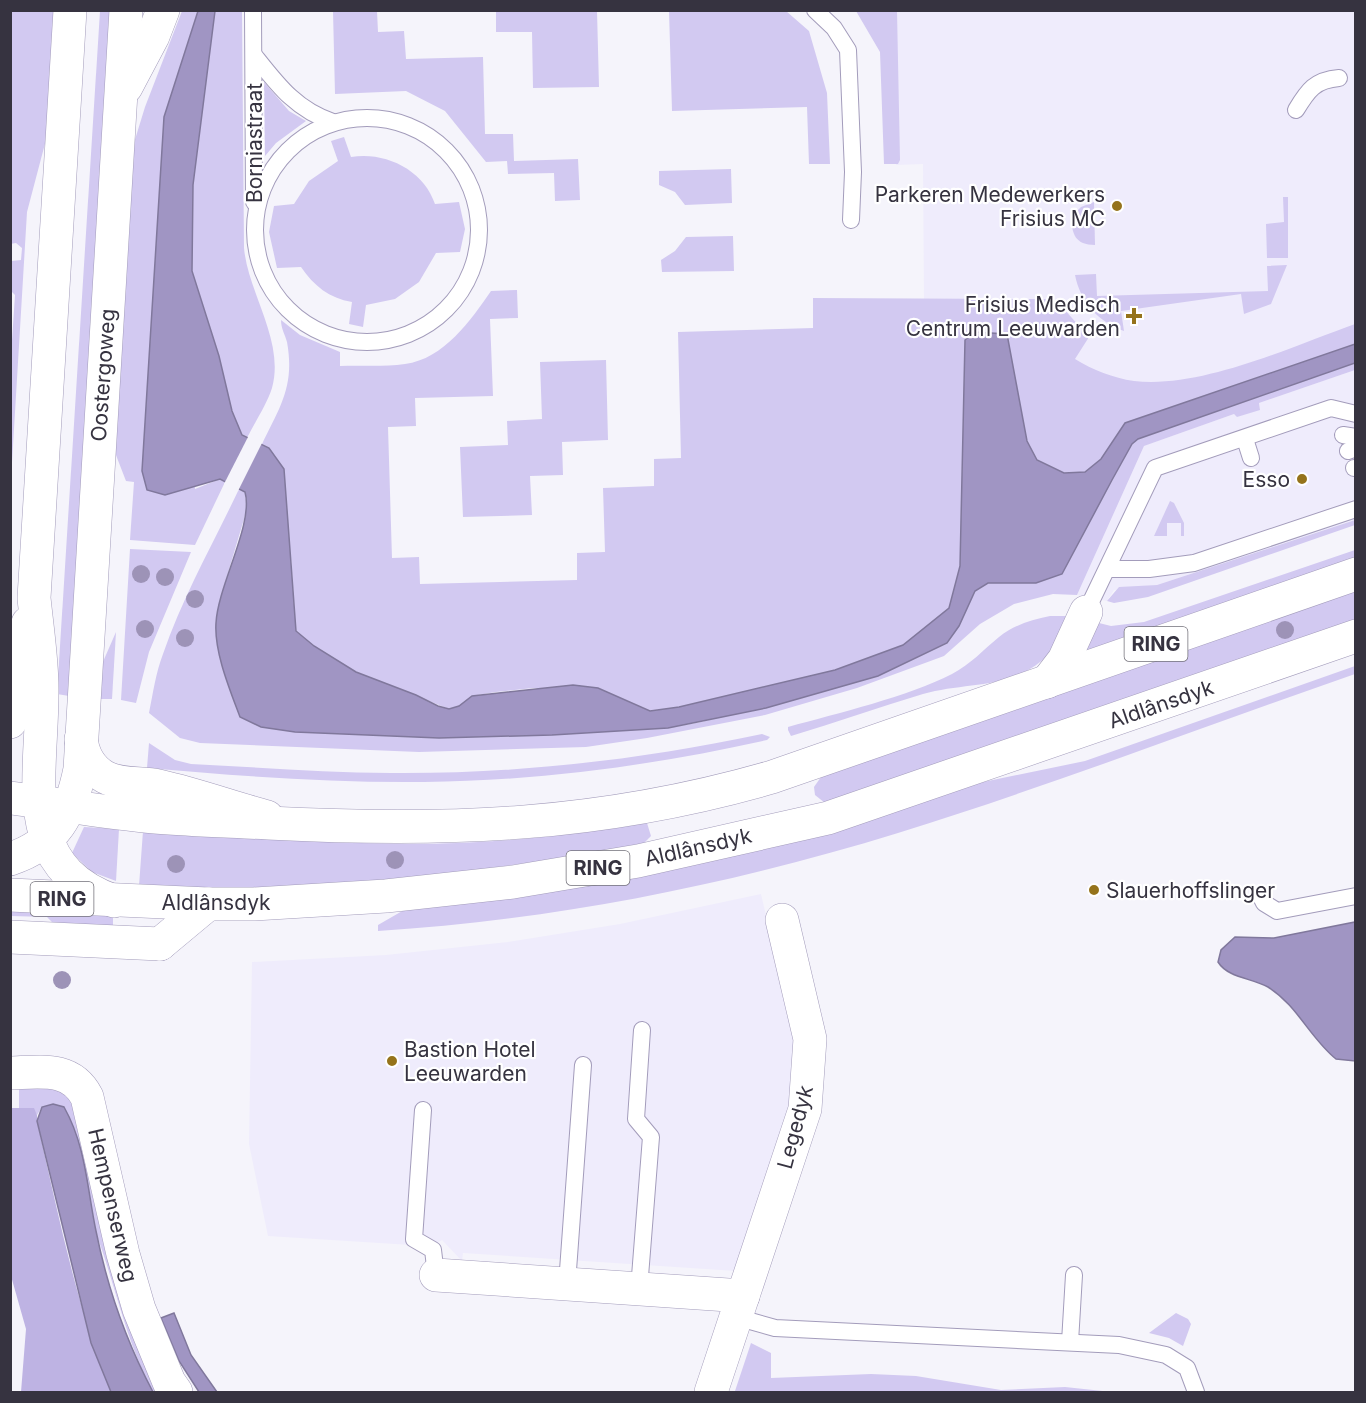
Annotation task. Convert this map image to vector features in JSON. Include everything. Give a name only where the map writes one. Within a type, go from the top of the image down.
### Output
[{"type":"main road","points":[[41,802],[43,688],[34,598],[70,10]]},
{"type":"main road","name":"Oostergoweg","points":[[10,859],[26,854],[57,830],[41,802],[80,769],[126,10]]},
{"type":"main road","points":[[121,96],[153,36],[163,10]]},
{"type":"main road","name":"RING","points":[[41,802],[154,817],[372,828],[470,827],[568,819],[636,810],[705,796],[772,777],[1356,574]]},
{"type":"main road","points":[[10,722],[12,686],[34,598]]},
{"type":"main road","points":[[1047,682],[1064,660],[1086,612]]},
{"type":"main road","name":"Aldlânsdyk","points":[[10,895],[208,904],[386,896],[513,882],[638,861],[828,818],[1347,642]]},
{"type":"main road","name":"Oostergoweg","points":[[81,739],[82,749],[88,762],[106,778],[120,783],[157,786],[293,824]]},
{"type":"main road","points":[[47,839],[52,855],[78,884],[114,901]]},
{"type":"main road","name":"Aldlânsdyk","points":[[10,937],[160,944],[208,904]]},
{"type":"main road","name":"Legedyk","points":[[711,1392],[805,1109],[809,1084],[810,1039],[783,920]]},
{"type":"main road","name":"Hempenserweg","points":[[10,1072],[65,1074],[75,1081],[87,1097],[123,1254],[139,1309],[169,1382],[176,1392]]},
{"type":"main road","points":[[436,1275],[639,1289],[740,1306]]},
{"type":"lane","name":"Borniastraat","points":[[253,10],[255,232],[263,272],[274,293],[301,320],[318,331],[345,340],[379,342],[412,333],[442,315],[464,288],[477,257],[480,222],[473,190],[456,160],[431,137],[401,122],[367,117],[333,122],[301,139],[276,164],[260,196],[255,232]]},
{"type":"lane","points":[[814,10],[834,28],[848,50],[853,172],[850,220]]},
{"type":"lane","name":"Borniastraat","points":[[254,55],[288,98],[315,116],[333,122]]},
{"type":"lane","points":[[1296,110],[1315,83],[1324,79],[1339,78]]},
{"type":"lane","points":[[1086,612],[1155,468],[1330,408],[1356,414]]},
{"type":"lane","points":[[1245,439],[1251,458]]},
{"type":"lane","points":[[1108,569],[1149,569],[1194,563],[1276,530],[1356,509]]},
{"type":"lane","points":[[1260,895],[1264,903],[1277,911],[1356,896]]},
{"type":"lane","points":[[639,1289],[651,1137],[636,1119],[642,1030]]},
{"type":"lane","points":[[567,1284],[583,1065]]},
{"type":"lane","points":[[423,1110],[414,1239],[433,1250],[436,1275]]},
{"type":"lane","points":[[1070,1342],[1074,1275]]},
{"type":"lane","points":[[740,1306],[775,1328],[1119,1345],[1166,1355],[1187,1368],[1196,1392]]},
{"type":"shaded area","points":[[11,11],[54,11],[47,136],[27,212],[11,479],[10,370],[15,295],[11,291],[11,261],[21,260],[22,248],[16,243],[10,244]]},
{"type":"shaded area","points":[[100,11],[112,11],[69,696],[57,694]]},
{"type":"shaded area","points":[[182,11],[198,11],[164,117],[195,489],[220,479],[225,482],[195,545],[130,540],[134,482],[126,481],[114,450],[133,146],[145,107]]},
{"type":"shaded area","points":[[198,11],[215,11],[193,185],[192,271],[219,356],[232,411],[242,435],[269,448],[284,469],[296,631],[314,646],[356,672],[438,706],[449,709],[459,706],[472,696],[573,685],[598,688],[650,711],[679,707],[835,670],[903,645],[949,608],[960,566],[965,340],[974,332],[1007,334],[1027,441],[1037,460],[1064,473],[1085,472],[1101,459],[1125,423],[1355,344],[1355,363],[1138,439],[1132,444],[1062,574],[1036,583],[988,583],[975,591],[959,626],[947,643],[878,676],[766,708],[668,728],[552,735],[439,738],[295,732],[261,727],[240,717],[224,671],[216,634],[218,608],[245,521],[245,492],[220,479],[165,495],[147,490],[142,471],[164,117]]},
{"type":"shaded area","points":[[215,11],[242,11],[244,248],[274,353],[275,370],[272,388],[247,438],[242,435],[232,411],[219,356],[192,271],[193,185]]},
{"type":"shaded area","points":[[333,11],[377,11],[378,32],[404,31],[406,59],[483,57],[485,134],[513,134],[514,161],[578,159],[580,200],[555,201],[554,173],[508,174],[507,161],[486,162],[445,111],[406,91],[335,94]]},
{"type":"shaded area","points":[[496,11],[597,11],[599,87],[533,88],[532,32],[496,32]]},
{"type":"shaded area","points":[[669,11],[786,11],[809,31],[827,93],[830,164],[809,164],[807,107],[672,111]]},
{"type":"shaded area","points":[[856,11],[897,11],[900,160],[898,164],[884,164],[880,52]]},
{"type":"shaded area","name":"Frisius Medisch Centrum Leeuwarden","points":[[891,11],[1355,11],[1355,344],[1125,423],[924,300],[923,164],[896,165]]},
{"type":"shaded area","points":[[264,82],[289,111],[306,121],[276,143],[265,156]]},
{"type":"shaded area","points":[[344,137],[351,157],[377,157],[390,160],[422,181],[435,204],[459,202],[465,229],[460,252],[436,253],[419,282],[395,299],[366,305],[363,327],[349,324],[352,302],[336,298],[323,290],[301,267],[277,268],[269,232],[274,206],[294,204],[309,181],[338,161],[331,141]]},
{"type":"shaded area","points":[[731,169],[732,203],[685,205],[675,192],[659,185],[659,171]]},
{"type":"shaded area","points":[[1283,197],[1288,197],[1288,258],[1267,258],[1266,224],[1284,222]]},
{"type":"shaded area","points":[[1094,202],[1095,245],[1079,241],[1072,229],[1071,217],[1081,207]]},
{"type":"shaded area","points":[[733,236],[734,271],[662,272],[661,260],[675,251],[686,237]]},
{"type":"shaded area","points":[[1287,265],[1271,304],[1244,314],[1241,294],[1121,311],[1124,331],[1098,316],[1086,302],[1077,285],[1075,275],[1096,274],[1097,296],[1268,291],[1267,266]]},
{"type":"shaded area","points":[[517,290],[518,318],[490,319],[493,396],[415,398],[416,426],[388,427],[392,558],[419,557],[420,584],[577,580],[577,553],[605,552],[603,488],[654,486],[654,459],[681,458],[678,332],[813,328],[813,298],[1045,299],[1063,308],[1089,337],[1075,359],[1118,378],[1160,382],[1188,379],[1246,364],[1355,324],[1355,344],[1125,423],[1101,459],[1085,472],[1064,473],[1037,460],[1027,441],[1007,335],[974,332],[965,340],[960,566],[949,608],[903,645],[835,670],[679,707],[649,711],[598,688],[533,688],[472,696],[459,706],[449,709],[356,672],[314,646],[296,631],[291,558],[262,444],[280,407],[289,371],[287,342],[281,320],[300,335],[340,352],[340,366],[405,364],[432,355],[444,346],[465,326],[491,291]]},
{"type":"shaded area","points":[[606,360],[608,440],[562,442],[563,475],[530,476],[532,515],[463,517],[460,447],[508,445],[507,421],[542,419],[540,362]]},
{"type":"shaded area","points":[[1355,363],[1355,370],[1259,403],[1260,410],[1237,417],[1234,414],[1144,446],[1077,595],[1053,594],[1014,604],[980,624],[944,656],[857,688],[765,715],[647,738],[586,747],[419,752],[200,743],[180,738],[149,713],[158,668],[171,633],[239,489],[245,492],[247,509],[219,603],[295,732],[439,738],[552,735],[668,728],[701,722],[878,676],[947,643],[959,626],[975,591],[988,583],[1036,583],[1062,574],[1132,444],[1138,439]]},
{"type":"shaded area","points":[[1355,370],[1355,520],[1157,585],[1114,590],[1107,601],[1077,595],[1144,446],[1234,414],[1237,417],[1260,409],[1259,403]]},
{"type":"shaded area","points":[[1170,501],[1174,503],[1184,523],[1184,536],[1181,536],[1181,523],[1167,523],[1167,536],[1154,536]]},
{"type":"shaded area","points":[[1355,520],[1355,525],[1148,597],[1114,603],[1107,601],[1119,587],[1157,585]]},
{"type":"shaded area","points":[[130,549],[191,552],[149,652],[136,703],[121,700]]},
{"type":"shaded area","points":[[1355,550],[1355,557],[1088,652],[1084,651],[1095,622],[1111,626],[1144,622]]},
{"type":"shaded area","points":[[1355,590],[1355,620],[825,803],[815,795],[814,787],[821,777]]},
{"type":"shaded area","points":[[1050,616],[1065,616],[1059,639],[1040,662],[1025,672],[992,682],[923,694],[791,736],[788,730],[788,727],[872,704],[934,682],[965,666],[1011,629],[1029,621]]},
{"type":"shaded area","points":[[116,632],[112,699],[99,699],[102,664]]},
{"type":"shaded area","points":[[1355,666],[1355,674],[956,815],[834,852],[706,884],[575,909],[444,926],[378,931],[378,925],[404,910],[653,873],[787,843],[983,782],[1085,761]]},
{"type":"shaded area","points":[[762,734],[770,737],[767,740],[725,749],[640,764],[511,779],[424,782],[320,780],[147,768],[149,743],[175,760],[191,764],[341,772],[438,773],[578,764],[670,751]]},
{"type":"shaded area","points":[[647,823],[651,836],[642,845],[454,872],[392,879],[266,887],[139,886],[143,831],[300,841],[418,844],[528,838]]},
{"type":"shaded area","points":[[84,827],[119,829],[116,881],[92,872],[72,853]]},
{"type":"shaded area","points":[[761,894],[795,1040],[792,1101],[736,1271],[463,1253],[462,1261],[442,1240],[421,1253],[419,1249],[411,1245],[268,1236],[249,1144],[252,962],[386,955],[508,942],[620,924]]},
{"type":"shaded area","points":[[11,910],[113,916],[113,931],[60,930],[47,917],[11,916]]},
{"type":"shaded area","points":[[1355,922],[1355,1061],[1336,1059],[1278,994],[1262,984],[1228,971],[1218,962],[1221,950],[1235,937],[1274,938]]},
{"type":"shaded area","points":[[19,1083],[68,1086],[167,1392],[153,1392],[128,1334],[103,1253],[77,1186],[42,1107],[37,1115],[33,1108],[19,1108]]},
{"type":"shaded area","points":[[53,1104],[64,1107],[77,1137],[112,1293],[126,1334],[153,1392],[111,1392],[91,1343],[37,1121],[42,1107]]},
{"type":"shaded area","points":[[11,1108],[34,1108],[37,1115],[52,1190],[78,1292],[111,1392],[21,1392],[26,1329],[11,1276]]},
{"type":"shaded area","points":[[174,1313],[191,1355],[217,1392],[199,1392],[179,1361],[161,1318]]},
{"type":"shaded area","points":[[1176,1313],[1188,1319],[1191,1324],[1183,1346],[1169,1338],[1149,1333]]},
{"type":"shaded area","points":[[751,1343],[771,1353],[771,1378],[871,1374],[916,1376],[1001,1390],[1065,1387],[1112,1392],[735,1391]]},
{"type":"pier","points":[[249,435],[263,441],[238,491],[224,484]]},
{"type":"place","name":"Parkeren Medewerkers Frisius MC","points":[[1117,206]]},
{"type":"place","name":"Frisius Medisch Centrum Leeuwarden","points":[[1134,316]]},
{"type":"place","name":"Esso","points":[[1302,479]]},
{"type":"place","name":"Slauerhoffslinger","points":[[1094,890]]},
{"type":"place","name":"Bastion Hotel Leeuwarden","points":[[392,1061]]}]
